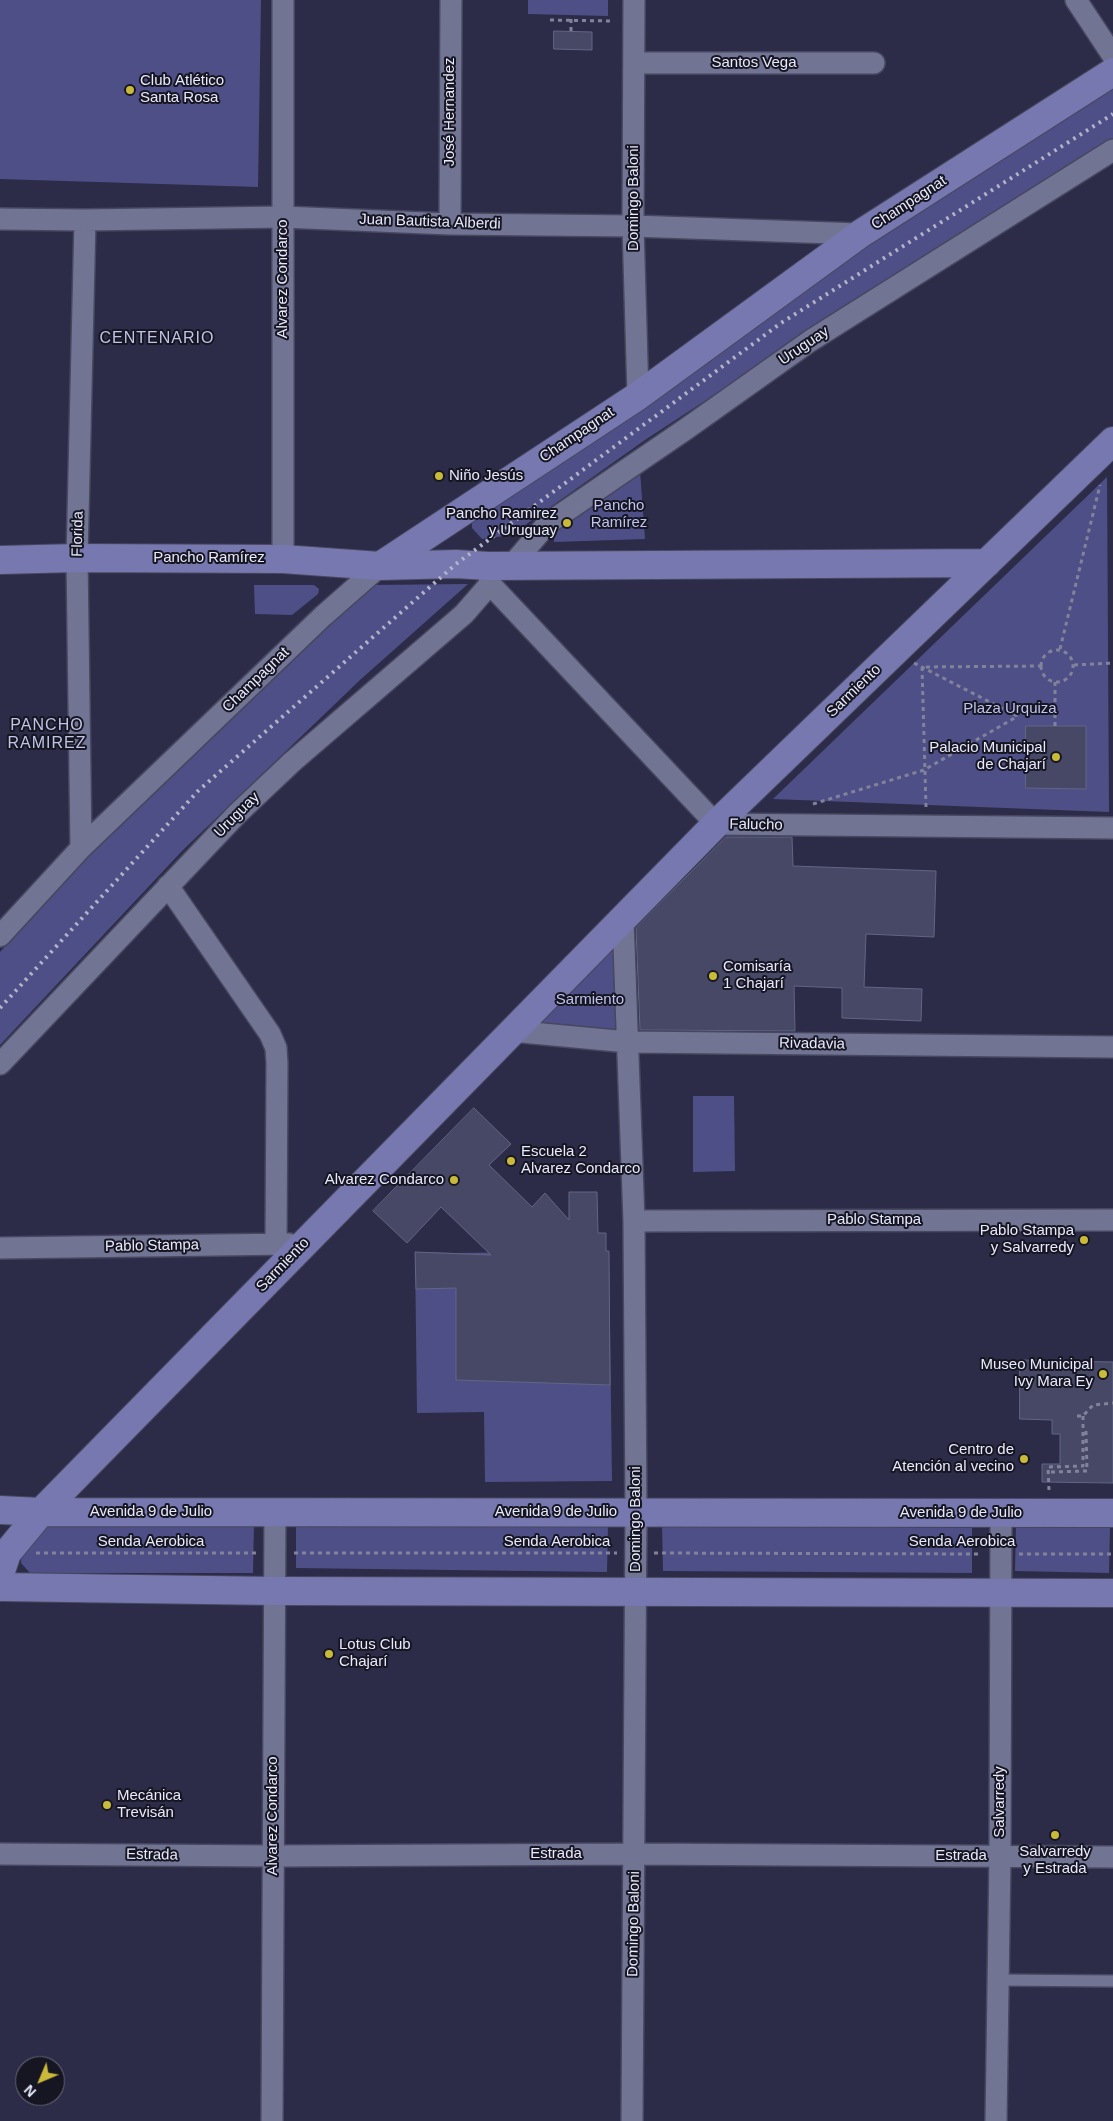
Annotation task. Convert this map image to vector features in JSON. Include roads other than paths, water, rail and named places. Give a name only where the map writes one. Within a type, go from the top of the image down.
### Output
[{"type":"street","name":"Alvarez Condarco","points":[[283,0],[283,558]]},
{"type":"street","name":"José Hernandez","points":[[450,224],[451,0]]},
{"type":"street","name":"Domingo Baloni","points":[[634,0],[633,226],[638,396]]},
{"type":"street","points":[[1076,0],[1113,56]]},
{"type":"street","name":"Santos Vega","points":[[634,63],[874,63]]},
{"type":"street","name":"Champagnat","points":[[0,936],[81,848],[323,616],[380,566],[638,396],[860,234],[1113,72]]},
{"type":"street","name":"Uruguay","points":[[0,1064],[237,814],[292,762],[464,614],[497,572],[547,524],[810,341],[1113,150]]},
{"type":"street","name":"Juan Bautista Alberdi","points":[[0,219],[85,220],[283,217],[450,224],[633,226],[860,234]]},
{"type":"street","name":"Florida","points":[[81,848],[77,558],[85,220]]},
{"type":"street","name":"Sarmiento","points":[[4,1564],[41,1512],[623,918],[716,824],[1113,441]]},
{"type":"street","name":"Pancho Ramírez","points":[[0,560],[283,558],[380,566],[456,564],[497,572],[987,563]]},
{"type":"street","name":"Falucho","points":[[497,572],[716,824],[1113,828]]},
{"type":"street","points":[[168,886],[270,1034],[276,1048],[276,1245]]},
{"type":"street","name":"Domingo Baloni","points":[[623,918],[634,1221],[636,1592],[632,2121]]},
{"type":"street","name":"Rivadavia","points":[[511,1032],[628,1042],[1113,1047]]},
{"type":"street","name":"Pablo Stampa","points":[[634,1221],[1113,1220]]},
{"type":"street","name":"Pablo Stampa","points":[[0,1248],[276,1245],[304,1243]]},
{"type":"street","name":"Avenida 9 de Julio","points":[[0,1510],[41,1512],[1113,1513]]},
{"type":"street","name":"Alvarez Condarco","points":[[272,2121],[275,1512]]},
{"type":"street","name":"Salvarredy","points":[[996,2121],[1000,1856],[1001,1513]]},
{"type":"street","points":[[0,1587],[274,1591],[1113,1593]]},
{"type":"street","name":"Estrada","points":[[0,1854],[273,1856],[635,1854],[1113,1857]]},
{"type":"lane","points":[[997,1980],[1113,1982]]},
{"type":"railway","points":[[0,1008],[198,791],[456,564],[781,323],[1113,114]]},
{"type":"place","name":"Club Atlético Santa Rosa","points":[[130,90]]},
{"type":"place","name":"Niño Jesús","points":[[439,476]]},
{"type":"place","name":"Pancho Ramirez y Uruguay","points":[[567,523]]},
{"type":"place","name":"Palacio Municipal de Chajarí","points":[[1056,757]]},
{"type":"place","name":"Comisaría 1 Chajarí","points":[[713,976]]},
{"type":"place","name":"Escuela 2 Alvarez Condarco","points":[[511,1161]]},
{"type":"place","name":"Alvarez Condarco","points":[[454,1180]]},
{"type":"place","name":"Pablo Stampa y Salvarredy","points":[[1084,1240]]},
{"type":"place","name":"Museo Municipal Ivy Mara Ey","points":[[1103,1374]]},
{"type":"place","name":"Centro de Atención al vecino","points":[[1024,1459]]},
{"type":"place","name":"Lotus Club Chajarí","points":[[329,1654]]},
{"type":"place","name":"Mecánica Trevisán","points":[[107,1805]]},
{"type":"place","name":"Salvarredy y Estrada","points":[[1055,1835]]},
{"type":"district","name":"CENTENARIO","points":[[157,339]]},
{"type":"district","name":"PANCHO RAMIREZ","points":[[47,735]]},
{"type":"park label","name":"Plaza Urquiza","points":[[1010,709]]}]
